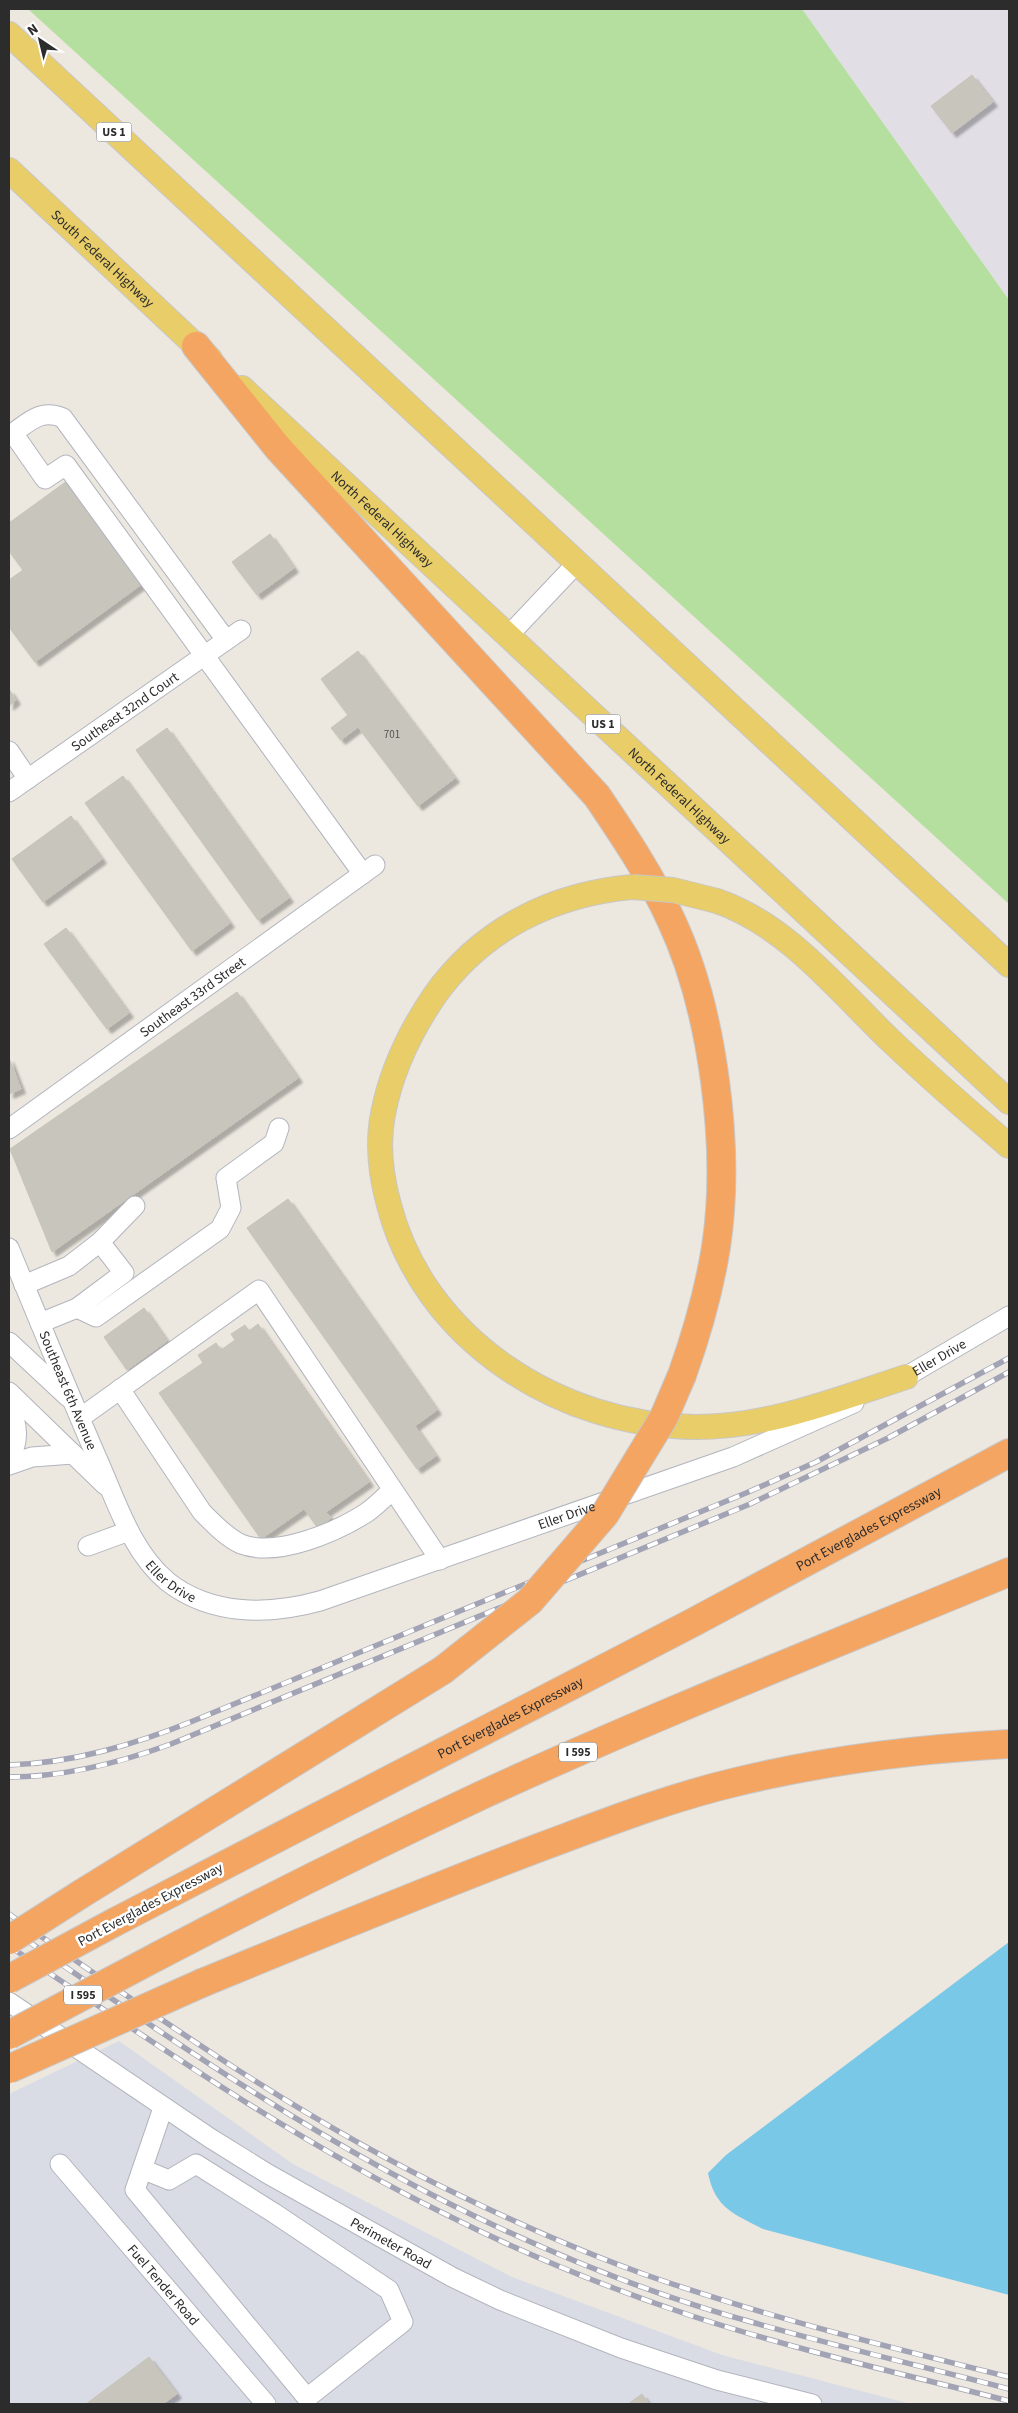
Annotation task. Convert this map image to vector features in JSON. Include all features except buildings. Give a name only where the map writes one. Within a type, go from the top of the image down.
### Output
[{"type":"highway","points":[[9,1940],[443,1670],[530,1601],[605,1514],[664,1417],[682,1375],[701,1322],[717,1246],[720,1190],[720,1113],[711,1055],[697,990],[672,920],[639,859],[597,796],[278,448],[196,346]]},
{"type":"highway","name":"Port Everglades Expressway","points":[[9,1979],[115,1922],[692,1623],[1009,1453]]},
{"type":"highway","name":"I 595","points":[[9,2035],[158,1956],[343,1862],[483,1795],[607,1739],[1009,1572]]},
{"type":"highway","points":[[9,2069],[202,1983],[491,1866],[646,1809],[716,1787],[806,1766],[877,1754],[1009,1744]]},
{"type":"main road","name":"US 1","points":[[9,34],[1009,965]]},
{"type":"main road","name":"South Federal Highway","points":[[9,170],[196,346]]},
{"type":"main road","name":"North Federal Highway","points":[[196,346],[1009,1102]]},
{"type":"main road","points":[[906,1377],[783,1416],[754,1422],[698,1427],[667,1426],[629,1420],[582,1408],[559,1398],[496,1360],[476,1346],[446,1315],[410,1261],[392,1218],[380,1153],[381,1134],[383,1114],[401,1058],[418,1023],[444,984],[476,949],[511,924],[530,913],[570,897],[632,887],[673,890],[717,901],[762,921],[790,943],[923,1070],[1009,1146]]},
{"type":"street","name":"Southeast 32nd Court","points":[[9,792],[233,635],[63,418],[51,413],[37,417],[11,435]]},
{"type":"street","points":[[11,435],[45,479],[66,465],[204,656]]},
{"type":"street","points":[[508,636],[577,563]]},
{"type":"street","name":"Southeast 33rd Street","points":[[9,1129],[369,870],[204,656]]},
{"type":"street","points":[[9,751],[28,778]]},
{"type":"street","points":[[77,1308],[96,1317],[220,1229],[231,1208],[226,1178],[274,1143],[279,1128]]},
{"type":"street","points":[[24,1285],[69,1266],[100,1242],[135,1206]]},
{"type":"street","points":[[40,1323],[77,1308],[124,1273],[100,1242]]},
{"type":"street","name":"Southeast 6th Avenue","points":[[9,1248],[76,1410],[129,1530]]},
{"type":"street","points":[[9,1342],[76,1410],[120,1389],[259,1290],[440,1560]]},
{"type":"street","name":"Eller Drive","points":[[129,1530],[145,1557],[168,1582],[200,1600],[222,1607],[240,1609],[280,1610],[298,1607],[440,1560],[733,1457],[828,1416],[906,1377],[1009,1316]]},
{"type":"street","points":[[120,1389],[202,1512],[214,1524],[241,1544],[270,1547],[306,1541],[333,1530],[367,1512],[392,1490]]},
{"type":"street","points":[[9,1392],[112,1491]]},
{"type":"street","points":[[9,1404],[14,1417],[17,1441],[9,1460]]},
{"type":"street","points":[[9,1466],[32,1457],[74,1454]]},
{"type":"street","points":[[88,1546],[129,1530]]},
{"type":"street","name":"Perimeter Road","points":[[9,2002],[163,2108],[268,2174],[402,2250],[500,2300],[621,2348],[717,2380],[812,2404]]},
{"type":"street","points":[[142,2170],[169,2180],[196,2164],[274,2213],[389,2290],[403,2322],[307,2398],[135,2190],[163,2108]]},
{"type":"street","name":"Fuel Tender Road","points":[[60,2164],[266,2404]]},
{"type":"shaded area","points":[[802,9],[1009,9],[1009,300]]},
{"type":"shaded area","points":[[119,2041],[293,2164],[512,2277],[722,2355],[911,2404],[9,2404],[9,2094]]},
{"type":"green space","points":[[28,9],[802,9],[1009,300],[1009,904]]},
{"type":"water","points":[[1009,1942],[1009,2295],[763,2229],[735,2214],[721,2202],[715,2194],[708,2173],[726,2155]]},
{"type":"railway","points":[[9,1765],[33,1764],[80,1757],[148,1738],[193,1721],[746,1493],[816,1462],[1009,1358]]},
{"type":"railway","points":[[9,1777],[51,1775],[92,1768],[171,1744],[750,1504],[888,1438],[1009,1372]]},
{"type":"railway","points":[[9,1914],[228,2064],[285,2099],[400,2165],[506,2217],[601,2258],[693,2291],[828,2331],[1009,2377]]},
{"type":"railway","points":[[9,1928],[189,2051],[312,2128],[374,2164],[504,2230],[596,2270],[691,2304],[818,2340],[1009,2389]]},
{"type":"railway","points":[[9,1946],[222,2088],[332,2154],[388,2185],[505,2243],[567,2270],[692,2316],[770,2340],[1009,2401]]}]
